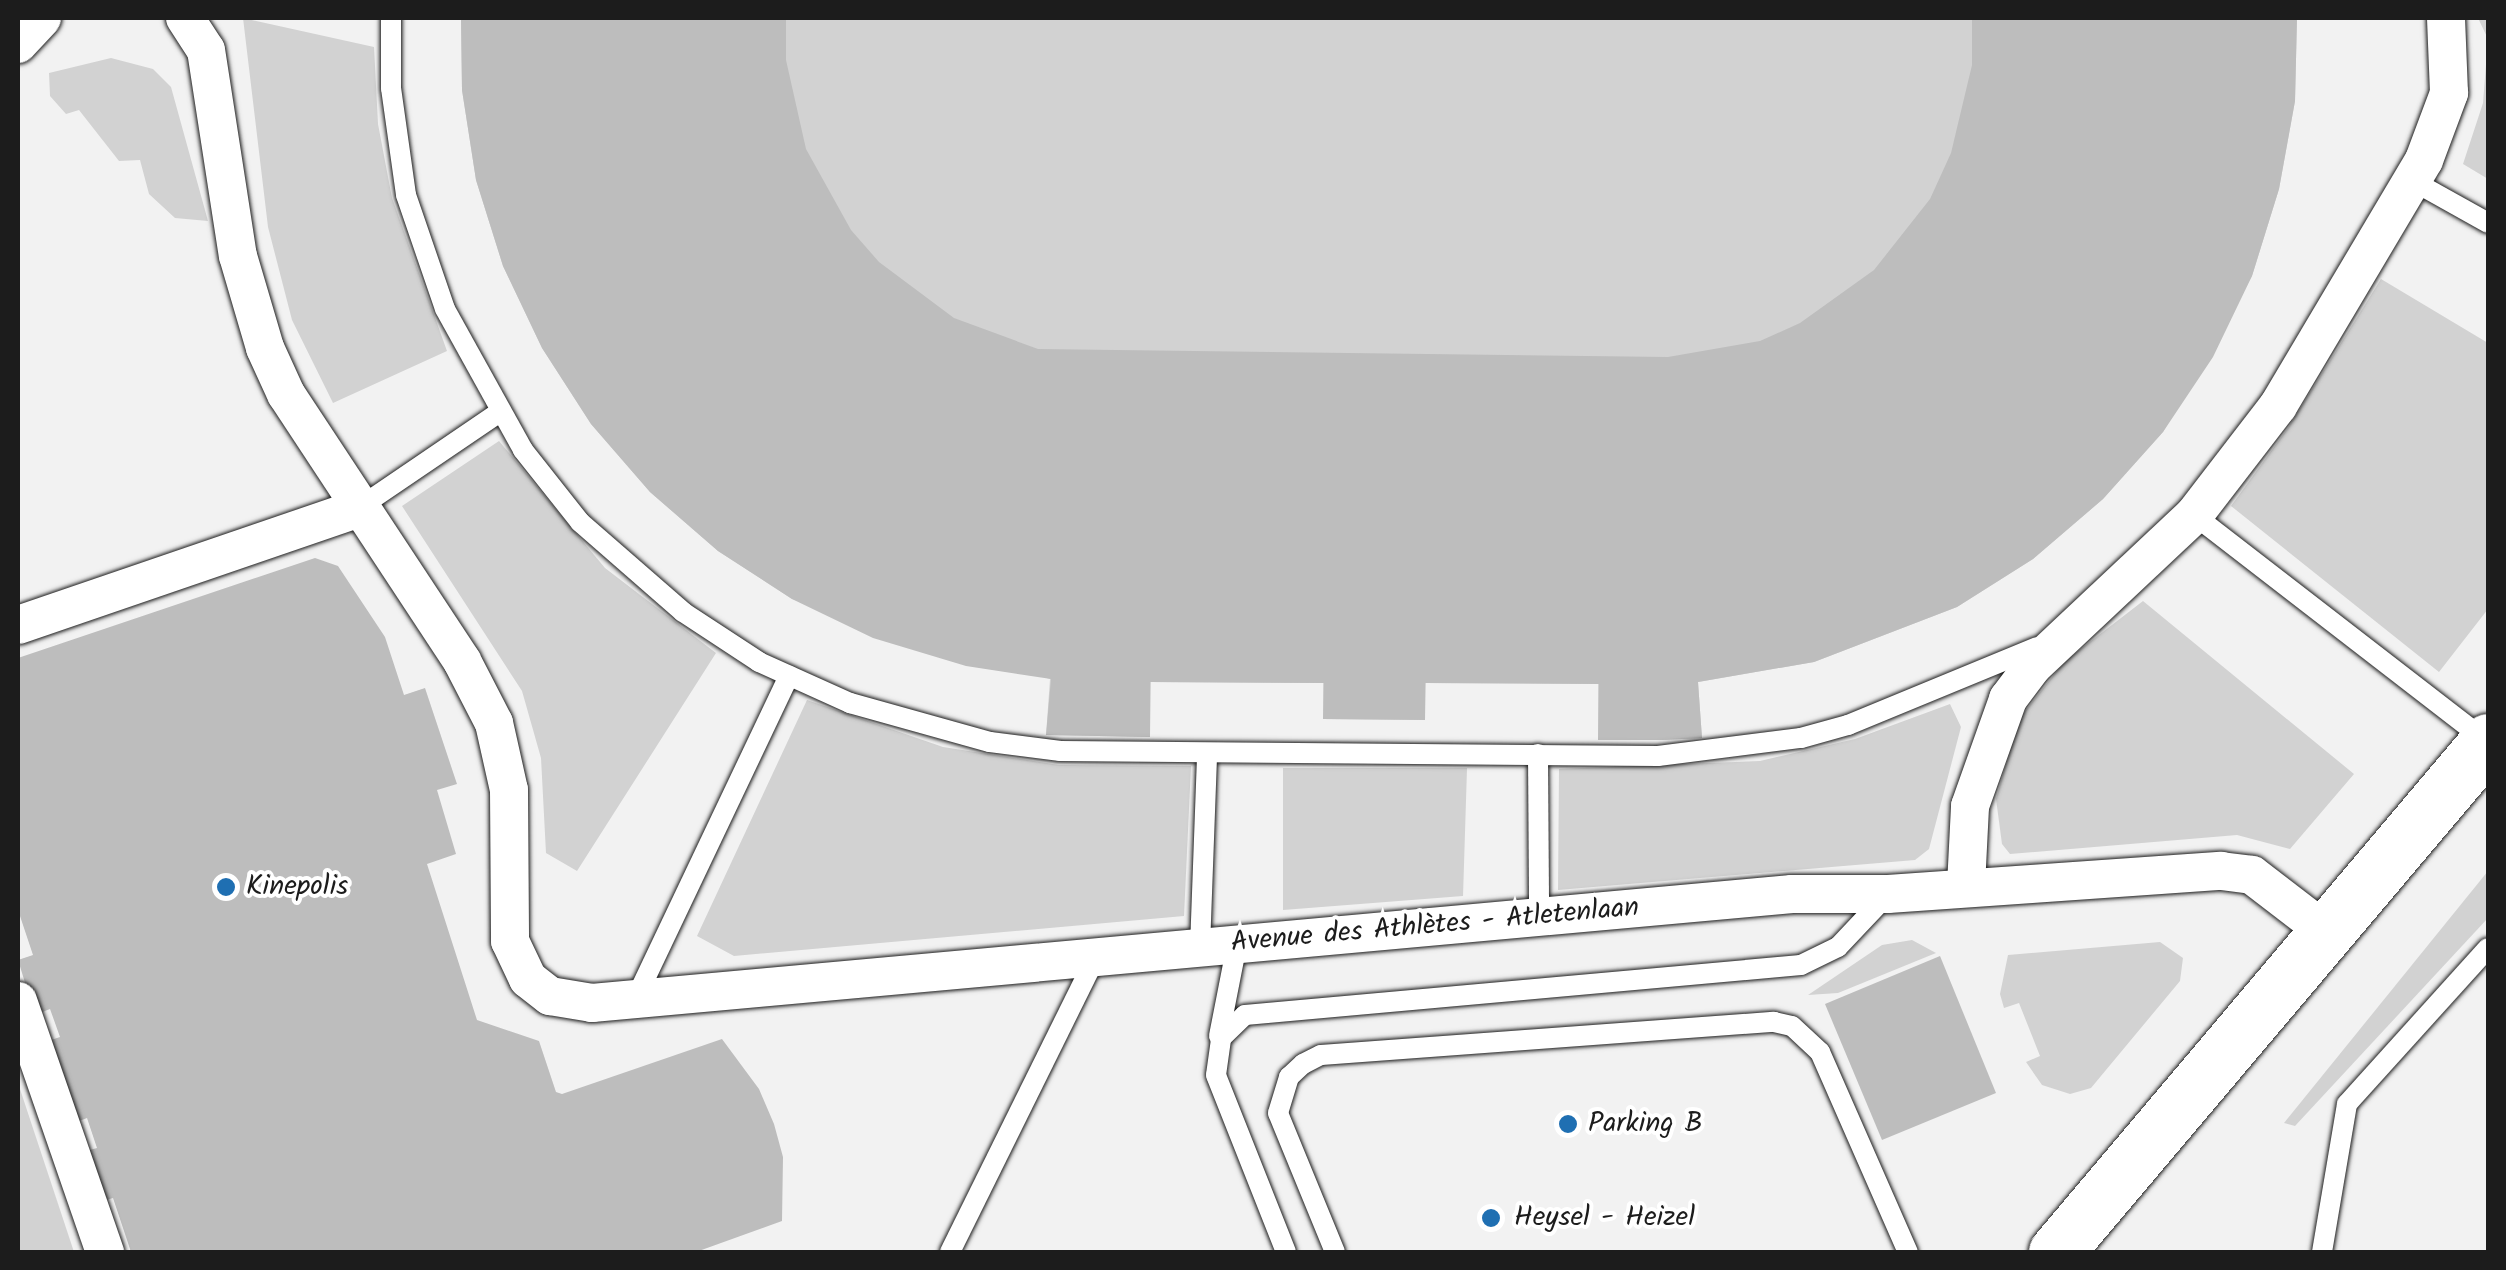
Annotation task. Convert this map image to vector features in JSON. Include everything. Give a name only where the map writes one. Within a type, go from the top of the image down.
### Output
[{"type":"street","points":[[18,44],[42,18]]},
{"type":"street","points":[[18,625],[358,509],[286,394],[249,306],[206,50],[186,18]]},
{"type":"street","points":[[1966,886],[1970,806],[1994,726],[2032,667],[2194,515],[2278,406],[2413,181],[2448,93],[2446,18]]},
{"type":"street","name":"Avenue des Athlètes - Atletenlaan","points":[[358,509],[462,662],[494,723],[509,790],[510,941],[528,979],[564,1001],[635,1000],[1792,894],[1888,894],[1966,886],[2236,872],[2269,886],[2329,934]]},
{"type":"street","points":[[2056,1252],[2488,742]]},
{"type":"street","points":[[18,1001],[105,1252]]},
{"type":"lane","points":[[384,19],[406,196],[445,309],[498,413],[551,487],[613,554],[707,629],[789,676],[897,718],[990,742],[1060,751],[1658,756],[1800,738],[1943,691],[2070,630]]},
{"type":"lane","points":[[2413,181],[2488,224]]},
{"type":"lane","points":[[358,509],[498,413]]},
{"type":"lane","points":[[2194,515],[2488,742]]},
{"type":"lane","points":[[635,1000],[789,676]]},
{"type":"lane","points":[[1200,948],[1207,752]]},
{"type":"lane","points":[[1538,754],[1539,916]]},
{"type":"lane","points":[[1216,1050],[1236,1021],[1265,1010],[1801,965],[1838,948],[1888,894]]},
{"type":"lane","points":[[1237,944],[1216,1050],[1216,1075],[1286,1252]]},
{"type":"lane","points":[[2322,1252],[2347,1104],[2488,948]]},
{"type":"lane","points":[[950,1252],[1096,957]]},
{"type":"lane","points":[[1335,1252],[1278,1113],[1290,1077],[1303,1064],[1321,1055],[1774,1022],[1792,1026],[1820,1052],[1908,1252]]},
{"type":"shaded area","points":[[243,18],[374,47],[378,124],[392,198],[447,351],[333,403],[292,320],[268,227]]},
{"type":"shaded area","points":[[461,18],[2297,18],[2295,101],[2279,189],[2252,276],[2163,432],[2103,499],[2033,559],[1957,607],[1814,662],[1698,682],[1702,738],[1598,740],[1598,684],[1426,683],[1425,720],[1323,719],[1323,683],[1151,682],[1150,737],[1046,735],[1050,679],[792,599],[718,551],[650,492],[591,424],[542,348],[503,266],[476,180],[462,90]]},
{"type":"shaded area","points":[[2478,18],[2488,18],[2488,39]]},
{"type":"shaded area","points":[[2488,39],[2488,179],[2463,164],[2483,103]]},
{"type":"shaded area","points":[[111,58],[153,69],[171,87],[208,221],[175,218],[149,194],[140,160],[119,161],[79,110],[66,114],[50,96],[49,73]]},
{"type":"shaded area","points":[[2381,279],[2488,343],[2488,609],[2439,672],[2231,506],[2288,428]]},
{"type":"shaded area","points":[[499,441],[605,568],[716,653],[577,871],[546,853],[541,758],[522,691],[402,506]]},
{"type":"shaded area","points":[[2143,601],[2354,774],[2290,849],[2237,835],[2010,854],[2002,844],[1996,799],[2019,719],[2064,662]]},
{"type":"shaded area","points":[[807,700],[943,747],[1059,765],[1191,766],[1184,916],[734,956],[697,936]]},
{"type":"shaded area","points":[[1950,704],[1961,727],[1929,849],[1915,860],[1558,890],[1559,769],[1760,761],[1855,739]]},
{"type":"shaded area","points":[[1283,768],[1467,768],[1463,896],[1283,910]]},
{"type":"shaded area","points":[[2488,871],[2488,918],[2295,1126],[2284,1123]]},
{"type":"shaded area","points":[[1912,940],[1936,953],[1838,993],[1808,995],[1882,945]]},
{"type":"shaded area","points":[[2160,942],[2183,958],[2180,981],[2091,1088],[2070,1094],[2042,1085],[2026,1062],[2040,1056],[2019,1003],[2004,1008],[2000,994],[2008,955]]},
{"type":"shaded area","points":[[18,1083],[74,1252],[18,1252]]},
{"type":"building","points":[[461,18],[786,18],[786,60],[806,149],[851,230],[879,262],[954,318],[1038,349],[1668,357],[1760,341],[1800,323],[1874,270],[1930,199],[1951,153],[1972,65],[1972,18],[2297,18],[2295,101],[2279,189],[2252,276],[2213,357],[2163,432],[2103,499],[2033,559],[1957,607],[1814,662],[1698,682],[1702,738],[1598,740],[1599,684],[1425,683],[1425,720],[1323,719],[1324,683],[1150,682],[1150,737],[1046,735],[1051,679],[966,666],[873,638],[792,599],[718,551],[650,492],[591,424],[542,348],[503,266],[476,180],[462,90]]},
{"type":"building","name":"Kinepolis","points":[[315,558],[338,566],[385,637],[404,695],[425,688],[457,784],[437,790],[456,854],[427,864],[477,1020],[539,1041],[556,1092],[562,1094],[722,1039],[759,1089],[774,1124],[783,1157],[782,1221],[696,1252],[131,1252],[113,1198],[103,1201],[86,1151],[97,1148],[87,1118],[66,1126],[39,1044],[60,1037],[50,1009],[35,1015],[18,960],[33,955],[18,910],[18,658]]},
{"type":"building","points":[[1940,956],[1996,1093],[1882,1140],[1825,1004]]},
{"type":"place","name":"Kinepolis","points":[[226,887]]},
{"type":"place","name":"Parking B","points":[[1568,1124]]},
{"type":"place","name":"Heysel - Heizel","points":[[1491,1218]]}]
